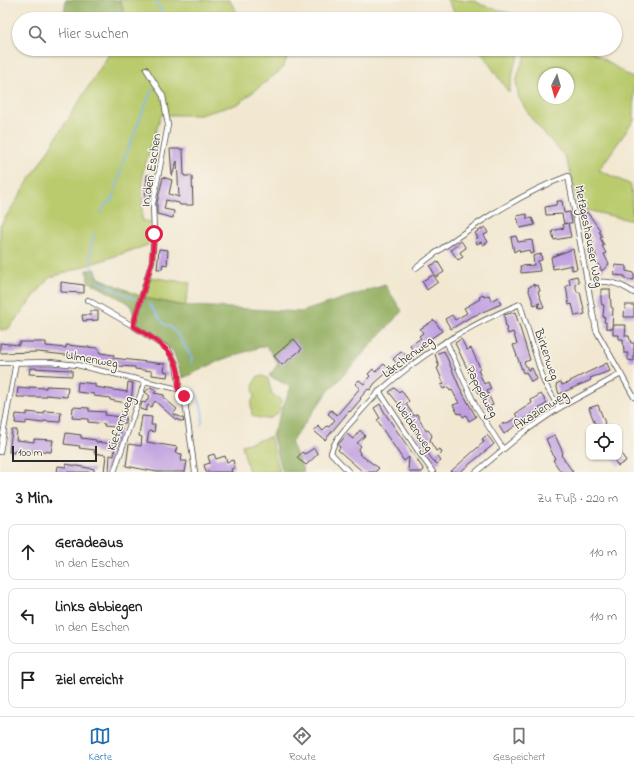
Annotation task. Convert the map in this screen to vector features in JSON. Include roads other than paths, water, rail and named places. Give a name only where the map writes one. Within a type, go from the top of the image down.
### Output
[{"type":"street","name":"In den Eschen","points":[[133,326],[152,261],[154,234],[153,203],[168,125],[163,96],[146,70]]},
{"type":"street","name":"Metzgeshauser Weg","points":[[416,268],[458,237],[535,190],[568,176],[596,330],[634,397]]},
{"type":"street","points":[[588,283],[603,281],[613,282],[634,293]]},
{"type":"street","points":[[88,300],[133,326],[168,349],[176,364],[179,383],[178,389],[184,396],[195,472]]},
{"type":"street","name":"Lärchenweg","points":[[349,472],[331,453],[333,447],[347,428],[379,392],[446,341],[496,314],[520,304]]},
{"type":"street","name":"Birkenweg","points":[[520,304],[544,382],[559,408]]},
{"type":"street","name":"Pappelweg","points":[[446,341],[476,407],[503,449]]},
{"type":"street","points":[[0,452],[3,419],[16,362]]},
{"type":"street","name":"Ulmenweg","points":[[0,363],[16,362],[76,365],[178,389]]},
{"type":"street","name":"Akazienweg","points":[[476,472],[503,449],[559,408],[621,374]]},
{"type":"street","name":"Kiefernweg","points":[[114,472],[145,381]]},
{"type":"street","name":"Weidenweg","points":[[379,392],[433,472]]},
{"type":"waterway","points":[[154,0],[162,12]]},
{"type":"waterway","points":[[101,213],[106,203],[113,200],[124,159],[152,89]]},
{"type":"waterway","points":[[94,234],[91,265],[98,281],[135,299]]},
{"type":"waterway","points":[[149,304],[164,324],[169,326],[178,335],[192,358],[191,363]]},
{"type":"waterway","points":[[194,390],[200,402],[203,416],[201,425]]}]
